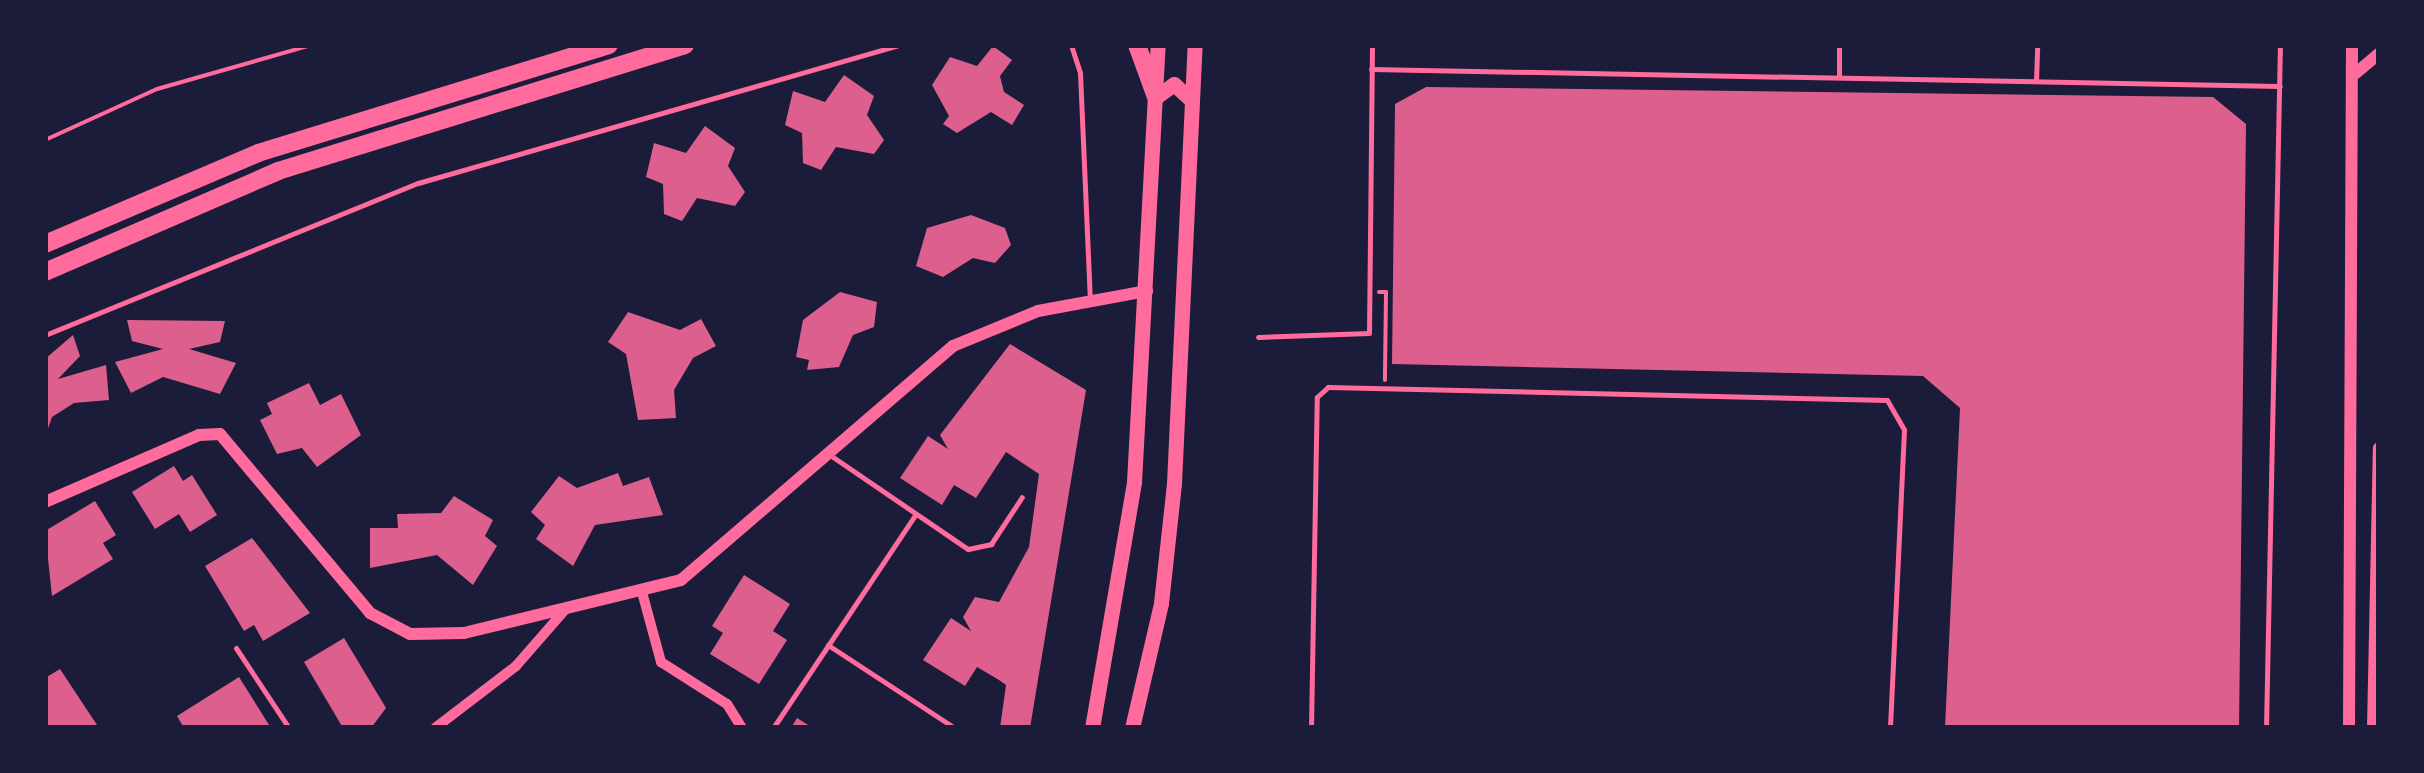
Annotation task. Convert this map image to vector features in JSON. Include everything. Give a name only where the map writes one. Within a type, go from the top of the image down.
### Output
[{"type":"main road","points":[[45,244],[258,152],[609,45]]},
{"type":"main road","points":[[45,272],[331,152],[685,45]]},
{"type":"main road","points":[[1138,45],[1156,97]]},
{"type":"main road","points":[[1092,728],[1120,600],[1148,291],[1158,45]]},
{"type":"main road","points":[[1132,728],[1161,603],[1174,483],[1195,45]]},
{"type":"main road","points":[[1156,97],[1180,85],[1192,104]]},
{"type":"street","points":[[2349,728],[2355,76],[2352,45]]},
{"type":"street","points":[[2355,76],[2379,54]]},
{"type":"street","points":[[45,502],[199,435],[220,434],[386,624],[438,636],[642,592],[704,567],[953,346],[1090,298],[1148,291]]},
{"type":"street","points":[[2374,728],[2379,448]]},
{"type":"street","points":[[642,592],[660,662],[727,704],[742,728]]},
{"type":"street","points":[[442,726],[516,666],[564,611]]},
{"type":"lane","points":[[45,335],[418,183],[898,45]]},
{"type":"lane","points":[[1071,45],[1080,73],[1090,298]]},
{"type":"lane","points":[[1258,337],[1369,333],[1372,45]]},
{"type":"lane","points":[[1839,45],[1839,78]]},
{"type":"lane","points":[[2036,81],[2037,45]]},
{"type":"lane","points":[[2266,728],[2280,45]]},
{"type":"lane","points":[[1372,69],[2280,86]]},
{"type":"lane","points":[[1311,728],[1317,397],[1328,387],[1886,400],[1904,430],[1890,728]]},
{"type":"lane","points":[[828,454],[958,546],[980,549],[1022,497]]},
{"type":"lane","points":[[772,728],[915,515]]},
{"type":"lane","points":[[828,645],[955,728]]},
{"type":"lane","points":[[236,648],[290,728]]},
{"type":"path","points":[[45,140],[156,89],[312,45]]},
{"type":"path","points":[[1386,292],[1386,364]]},
{"type":"building","points":[[993,46],[1012,60],[1000,76],[1004,92],[1024,105],[1012,125],[991,112],[957,133],[943,124],[949,116],[932,85],[950,57],[977,66]]},
{"type":"building","points":[[844,75],[874,96],[867,115],[884,140],[874,154],[836,147],[821,170],[803,163],[802,133],[785,125],[793,91],[825,102]]},
{"type":"building","points":[[1426,87],[2213,97],[2246,124],[2239,728],[1945,728],[1960,408],[1923,376],[1392,364],[1395,104]]},
{"type":"building","points":[[705,126],[735,148],[728,166],[745,192],[735,206],[697,198],[682,221],[664,214],[663,184],[646,177],[654,143],[686,153]]},
{"type":"building","points":[[971,215],[1005,228],[1011,245],[995,263],[973,258],[943,277],[916,266],[927,228]]},
{"type":"building","points":[[840,292],[877,302],[874,327],[853,335],[839,367],[807,370],[809,360],[796,357],[803,320]]},
{"type":"building","points":[[628,312],[680,330],[701,319],[716,346],[693,358],[674,390],[676,418],[638,420],[626,354],[608,342]]},
{"type":"building","points":[[127,320],[225,321],[220,342],[189,349],[236,363],[220,394],[163,377],[131,393],[115,362],[163,349],[132,341]]},
{"type":"building","points":[[73,335],[80,356],[58,379],[106,365],[109,400],[74,403],[52,417],[45,437],[45,359]]},
{"type":"building","points":[[1010,344],[1086,390],[1030,728],[1000,728],[1006,685],[999,680],[977,667],[965,686],[923,660],[951,618],[971,631],[963,617],[975,597],[999,602],[1029,547],[1039,474],[1006,452],[976,498],[954,485],[942,505],[900,478],[928,436],[948,449],[940,435]]},
{"type":"building","points":[[309,383],[320,405],[341,394],[361,435],[317,467],[302,448],[277,454],[260,420],[272,414],[267,403]]},
{"type":"building","points":[[174,466],[183,481],[192,475],[217,515],[190,532],[179,514],[155,529],[132,492]]},
{"type":"building","points":[[618,473],[623,486],[649,477],[663,515],[595,525],[573,566],[536,539],[545,525],[531,512],[559,476],[577,488]]},
{"type":"building","points":[[454,496],[493,520],[485,536],[497,546],[473,585],[437,555],[370,568],[370,528],[398,528],[397,514],[441,513]]},
{"type":"building","points":[[95,501],[116,535],[103,543],[113,559],[52,596],[45,531]]},
{"type":"building","points":[[252,538],[310,613],[263,641],[254,625],[244,631],[205,566]]},
{"type":"building","points":[[744,575],[790,604],[773,631],[787,640],[759,684],[710,654],[723,633],[712,626]]},
{"type":"building","points":[[344,638],[386,708],[371,728],[343,728],[304,662]]},
{"type":"building","points":[[60,669],[99,728],[45,726],[45,678]]},
{"type":"building","points":[[239,677],[271,728],[184,728],[177,716]]},
{"type":"building","points":[[797,718],[813,728],[791,728]]}]
